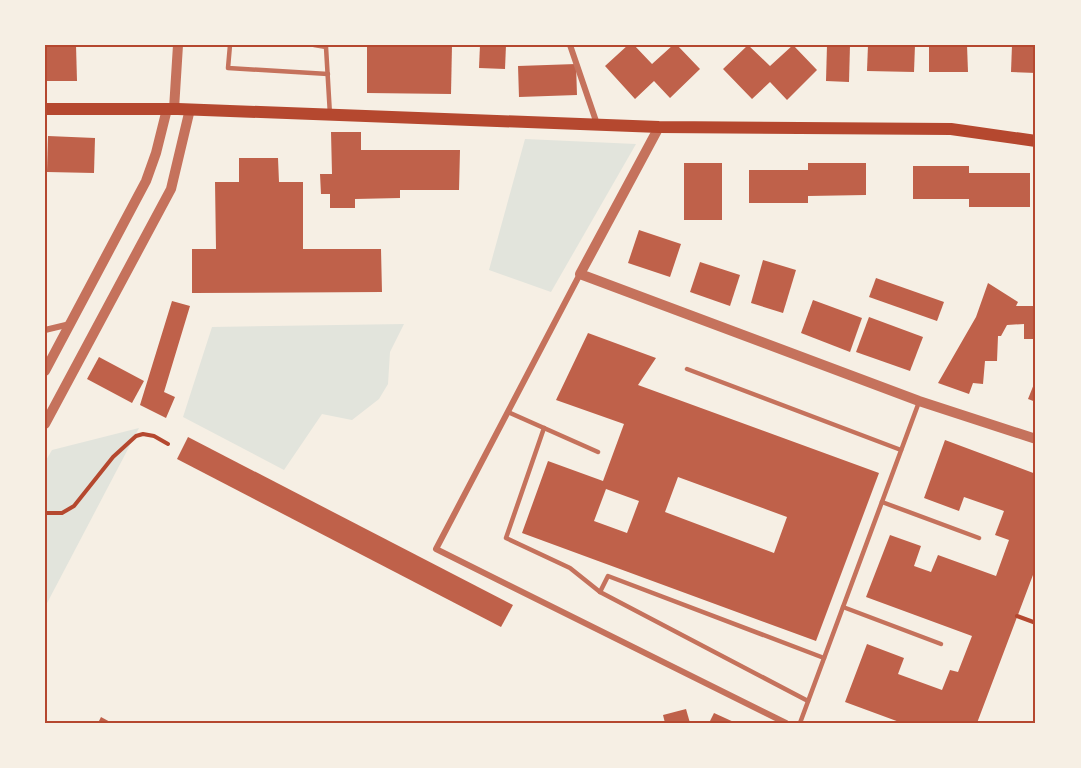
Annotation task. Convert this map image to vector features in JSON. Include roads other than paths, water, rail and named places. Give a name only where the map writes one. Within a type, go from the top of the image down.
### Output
[{"type":"main road","points":[[45,109],[190,109],[659,127],[951,129],[1036,141]]},
{"type":"street","points":[[45,371],[146,181],[170,109],[178,45]]},
{"type":"street","points":[[570,45],[597,125]]},
{"type":"street","points":[[45,424],[171,189],[190,109]]},
{"type":"street","points":[[659,127],[436,549],[771,720],[786,723]]},
{"type":"street","points":[[580,274],[919,401],[1036,439]]},
{"type":"street","points":[[45,330],[70,324]]},
{"type":"lane","points":[[230,45],[228,68],[328,75]]},
{"type":"lane","points":[[314,45],[326,47],[330,115]]},
{"type":"lane","points":[[687,369],[901,450]]},
{"type":"lane","points":[[800,723],[919,401]]},
{"type":"lane","points":[[508,411],[598,452]]},
{"type":"lane","points":[[544,428],[506,538],[570,568],[600,592],[808,701]]},
{"type":"lane","points":[[882,502],[979,538]]},
{"type":"lane","points":[[600,592],[608,576],[824,658]]},
{"type":"lane","points":[[843,607],[941,644]]}]
